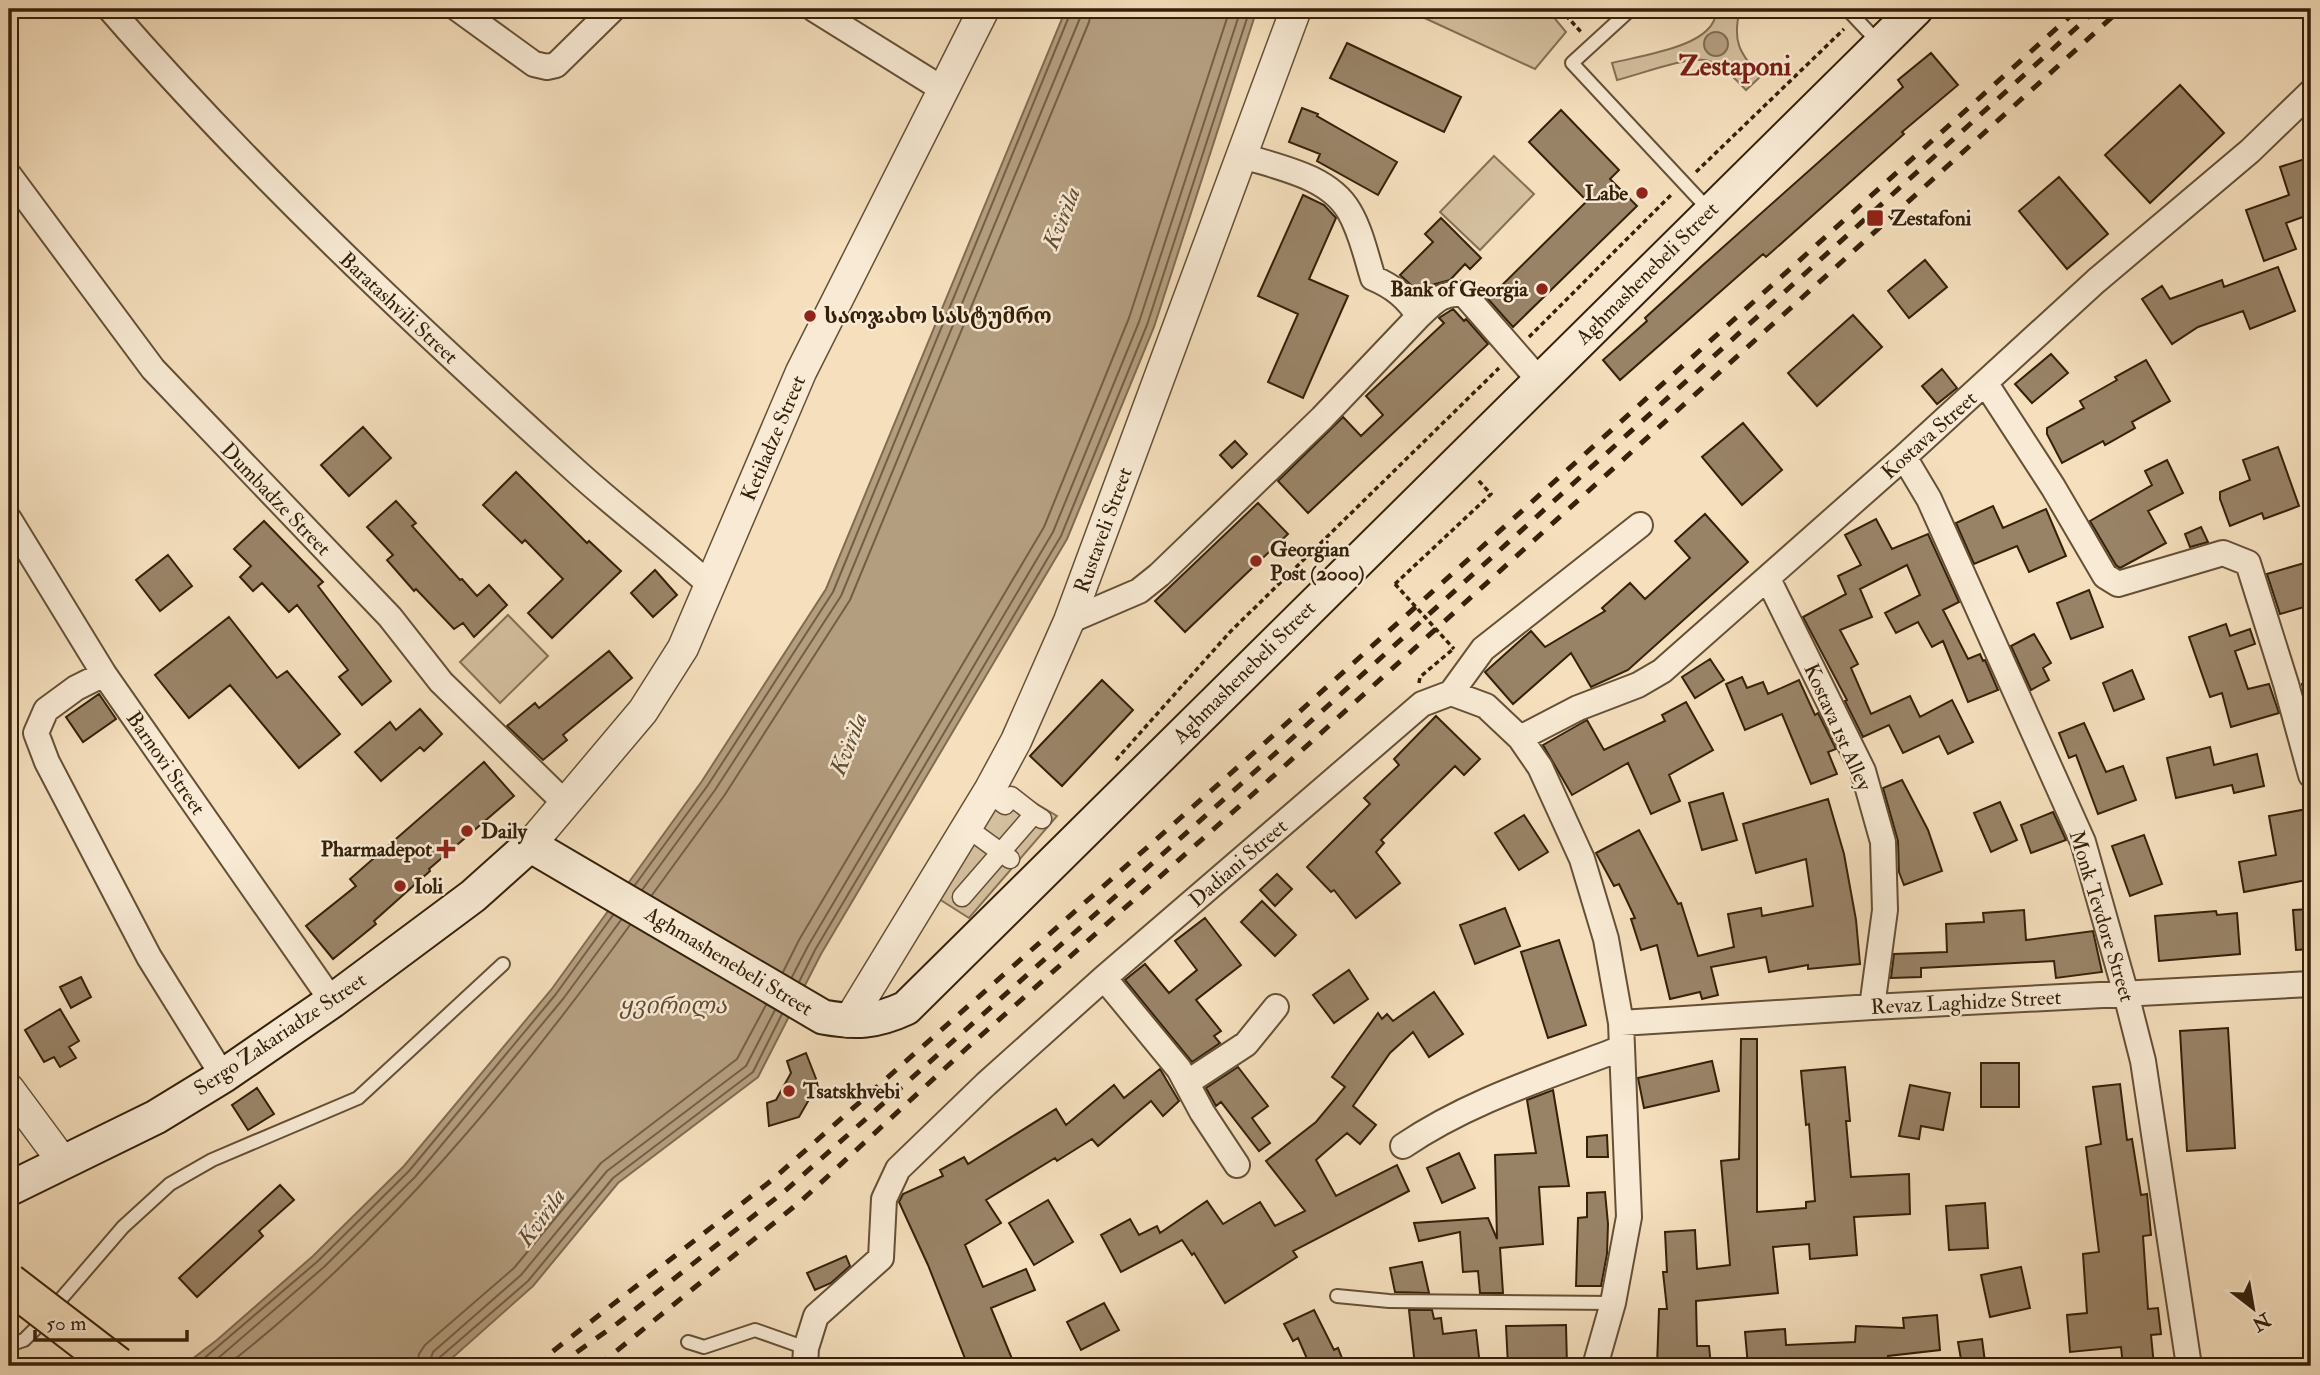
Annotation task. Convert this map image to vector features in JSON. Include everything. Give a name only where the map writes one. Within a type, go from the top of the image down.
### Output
[{"type":"main road","name":"Aghmashenebeli Street","points":[[530,845],[836,1019],[883,1019],[906,1008],[1916,9]]},
{"type":"main road","name":"Sergo Zakariadze Street","points":[[9,1188],[156,1117],[223,1076],[332,1001],[473,896],[530,845]]},
{"type":"main road","points":[[9,1283],[117,1366]]},
{"type":"street","name":"Baratashvili Street","points":[[110,9],[163,70],[346,259],[579,474],[710,585]]},
{"type":"street","points":[[458,9],[523,57],[534,64],[547,67],[556,65],[613,9]]},
{"type":"street","points":[[814,9],[944,90]]},
{"type":"street","name":"Ketiladze Street","points":[[530,845],[643,711],[683,648],[801,372],[984,9]]},
{"type":"street","name":"Rustaveli Street","points":[[836,1019],[990,789],[1016,741],[1069,621],[1296,9]]},
{"type":"street","name":"Kostava Street","points":[[1520,738],[1578,708],[1638,685],[1661,670],[1768,579],[1986,384],[2096,281],[2250,151],[2311,92]]},
{"type":"street","points":[[1240,155],[1302,176],[1326,187],[1341,199],[1350,212],[1373,278],[1392,286],[1405,297],[1419,316]]},
{"type":"street","name":"Dumbadze Street","points":[[9,175],[153,369],[390,617],[441,682],[566,804]]},
{"type":"street","points":[[1069,621],[1139,591],[1159,575],[1322,418],[1433,302],[1449,293],[1464,294],[1539,380]]},
{"type":"street","points":[[1986,384],[2053,487],[2105,576],[2118,584],[2223,553],[2248,563],[2311,775]]},
{"type":"street","name":"Monk Tevdore Street","points":[[1904,457],[1929,499],[2083,842],[2143,1062],[2189,1366]]},
{"type":"street","name":"Barnovi Street","points":[[9,519],[104,674],[332,1001]]},
{"type":"street","points":[[1595,1366],[1613,1303],[1629,1217],[1621,1023],[1606,939],[1582,859],[1540,767],[1520,738],[1486,706],[1451,693],[1483,649],[1640,525]]},
{"type":"street","name":"Kostava 1st Alley","points":[[1768,579],[1863,771],[1883,842],[1885,910],[1872,1007]]},
{"type":"street","points":[[104,674],[76,688],[46,709],[36,733],[47,762],[149,957],[223,1076]]},
{"type":"street","name":"Dadiani Street","points":[[806,1357],[816,1316],[881,1258],[884,1199],[898,1169],[986,1084],[1104,978],[1422,704],[1451,693]]},
{"type":"street","points":[[962,897],[1005,855],[1038,816],[1010,796],[1005,805],[997,799]]},
{"type":"street","points":[[977,835],[1005,855]]},
{"type":"street","points":[[1104,978],[1179,1069],[1202,1112],[1237,1165]]},
{"type":"street","name":"Revaz Laghidze Street","points":[[1621,1023],[1872,1007],[2311,985]]},
{"type":"street","points":[[1188,1082],[1246,1044],[1276,1007]]},
{"type":"street","points":[[1402,1146],[1433,1125],[1505,1093],[1622,1048]]},
{"type":"street","points":[[9,1089],[63,1162]]},
{"type":"lane","points":[[1631,9],[1572,63],[1710,211]]},
{"type":"lane","points":[[1851,13],[1879,43]]},
{"type":"lane","points":[[9,1345],[24,1340],[123,1227],[170,1184],[212,1160],[358,1098],[503,964]]},
{"type":"lane","points":[[1337,1296],[1389,1301],[1613,1303]]},
{"type":"lane","points":[[688,1342],[704,1347],[755,1330],[806,1357]]},
{"type":"path","points":[[1560,9],[1593,44]]},
{"type":"path","points":[[1111,766],[1230,632],[1515,352],[1851,13]]},
{"type":"path","points":[[1420,677],[1454,649],[1395,584],[1491,494],[1458,460]]},
{"type":"shaded area","points":[[1405,9],[1547,9],[1566,32],[1535,69]]},
{"type":"shaded area","points":[[1719,9],[1740,9],[1737,30],[1739,46],[1760,77],[1746,90],[1722,68],[1705,60],[1674,64],[1617,80],[1612,63],[1664,51],[1690,41],[1709,28]]},
{"type":"shaded area","points":[[1494,156],[1534,194],[1480,250],[1440,212]]},
{"type":"shaded area","points":[[508,615],[548,656],[500,703],[460,662]]},
{"type":"shaded area","points":[[1005,785],[1057,816],[969,918],[939,899]]},
{"type":"water","name":"ყვირილა","points":[[1066,9],[1257,9],[1154,327],[1067,539],[821,954],[758,1077],[618,1183],[533,1286],[451,1359],[439,1366],[183,1366],[217,1340],[313,1256],[404,1166],[551,990],[702,781],[826,589]]},
{"type":"water","points":[[1716,32],[1725,35],[1728,44],[1725,53],[1716,56],[1707,53],[1704,44],[1707,35]]},
{"type":"building","points":[[1347,43],[1461,97],[1444,132],[1330,78]]},
{"type":"building","points":[[1931,53],[1958,85],[1902,132],[1904,134],[1766,257],[1763,254],[1620,380],[1603,360],[1703,265],[1903,87],[1898,80]]},
{"type":"building","points":[[2180,85],[2224,133],[2150,203],[2105,155]]},
{"type":"building","points":[[1302,108],[1318,114],[1317,116],[1397,162],[1378,195],[1317,161],[1320,154],[1289,142]]},
{"type":"building","points":[[1561,110],[1619,170],[1610,179],[1637,206],[1513,327],[1488,299],[1587,201],[1529,142]]},
{"type":"building","points":[[2311,157],[2311,214],[2286,223],[2296,249],[2264,261],[2246,210],[2289,195],[2280,167]]},
{"type":"building","points":[[2059,177],[2108,234],[2067,269],[2019,211]]},
{"type":"building","points":[[1303,195],[1324,205],[1336,218],[1309,279],[1348,296],[1303,398],[1268,382],[1298,314],[1258,296]]},
{"type":"building","points":[[1441,218],[1481,258],[1470,269],[1465,264],[1450,280],[1432,285],[1421,294],[1400,275],[1433,242],[1425,234]]},
{"type":"building","points":[[1925,260],[1947,287],[1909,318],[1888,291]]},
{"type":"building","points":[[2278,267],[2295,311],[2250,329],[2243,311],[2198,327],[2172,344],[2142,299],[2162,286],[2170,299],[2222,280],[2224,287]]},
{"type":"building","points":[[1453,309],[1464,321],[1466,319],[1488,344],[1308,513],[1278,481],[1343,417],[1361,436],[1383,415],[1366,396],[1444,323],[1439,318]]},
{"type":"building","points":[[1853,315],[1882,347],[1817,406],[1788,373]]},
{"type":"building","points":[[2051,354],[2068,373],[2032,403],[2015,384]]},
{"type":"building","points":[[2146,360],[2170,401],[2132,422],[2135,428],[2105,445],[2103,441],[2062,463],[2047,434],[2047,428],[2084,408],[2080,401]]},
{"type":"building","points":[[1942,369],[1957,388],[1937,404],[1922,386]]},
{"type":"building","points":[[1743,423],[1782,470],[1742,505],[1702,457]]},
{"type":"building","points":[[363,427],[391,458],[349,496],[321,465]]},
{"type":"building","points":[[1235,441],[1247,454],[1232,468],[1220,455]]},
{"type":"building","points":[[2278,447],[2299,506],[2264,519],[2262,513],[2230,526],[2220,492],[2250,480],[2243,460]]},
{"type":"building","points":[[2167,460],[2183,493],[2148,511],[2166,543],[2120,568],[2090,521],[2152,485],[2145,471]]},
{"type":"building","points":[[516,472],[587,543],[589,541],[621,571],[552,638],[528,613],[563,579],[525,540],[522,543],[483,505]]},
{"type":"building","points":[[396,501],[416,523],[412,526],[477,596],[489,585],[507,605],[474,637],[463,623],[454,629],[416,589],[414,591],[387,560],[393,555],[367,527]]},
{"type":"building","points":[[1258,503],[1288,534],[1185,632],[1155,601]]},
{"type":"building","points":[[1993,506],[2003,528],[2046,509],[2066,556],[2029,572],[2017,546],[1974,564],[1956,523]]},
{"type":"building","points":[[1705,514],[1748,562],[1628,670],[1591,687],[1571,653],[1513,704],[1485,672],[1531,631],[1545,647],[1605,611],[1602,608],[1630,583],[1645,599],[1690,558],[1675,541]]},
{"type":"building","points":[[1876,519],[1892,549],[1928,534],[1959,602],[1943,610],[1968,659],[1980,654],[1998,690],[1968,702],[1943,641],[1932,647],[1918,622],[1896,633],[1885,613],[1920,595],[1907,565],[1860,589],[1872,617],[1840,630],[1858,664],[1851,668],[1871,714],[1910,696],[1920,717],[1952,700],[1973,742],[1948,754],[1939,736],[1903,753],[1889,725],[1863,737],[1845,701],[1847,700],[1803,617],[1846,594],[1838,576],[1861,565],[1845,535]]},
{"type":"building","points":[[264,521],[323,582],[318,586],[391,681],[362,705],[339,677],[348,670],[297,605],[289,612],[262,583],[253,591],[240,577],[251,566],[234,549]]},
{"type":"building","points":[[2201,527],[2208,542],[2190,547],[2185,534]]},
{"type":"building","points":[[168,555],[192,586],[160,611],[136,580]]},
{"type":"building","points":[[2311,561],[2311,605],[2280,614],[2267,574]]},
{"type":"building","points":[[655,570],[677,595],[653,617],[631,593]]},
{"type":"building","points":[[2089,590],[2103,627],[2071,639],[2057,603]]},
{"type":"building","points":[[229,617],[277,678],[287,671],[340,734],[299,768],[230,685],[189,718],[155,675]]},
{"type":"building","points":[[2226,624],[2230,636],[2250,629],[2255,644],[2235,651],[2248,689],[2269,684],[2279,713],[2231,727],[2222,693],[2210,697],[2189,637]]},
{"type":"building","points":[[2034,634],[2051,663],[2043,668],[2049,680],[2031,690],[2011,646]]},
{"type":"building","points":[[609,651],[632,678],[563,735],[567,740],[543,760],[507,726],[535,703],[539,708]]},
{"type":"building","points":[[1710,659],[1724,680],[1695,698],[1682,677]]},
{"type":"building","points":[[2132,670],[2144,699],[2114,711],[2103,683]]},
{"type":"building","points":[[1742,677],[1747,688],[1763,682],[1768,694],[1799,680],[1815,715],[1818,713],[1836,749],[1828,752],[1837,774],[1811,784],[1782,714],[1745,730],[1726,684]]},
{"type":"building","points":[[1102,680],[1133,710],[1062,786],[1030,756]]},
{"type":"building","points":[[2311,681],[2311,703],[2307,704],[2302,684]]},
{"type":"building","points":[[99,694],[116,719],[83,742],[66,717]]},
{"type":"building","points":[[1686,702],[1713,750],[1669,775],[1680,801],[1651,814],[1628,763],[1572,795],[1543,745],[1587,720],[1604,750],[1665,721],[1662,715]]},
{"type":"building","points":[[420,709],[442,734],[424,751],[420,747],[381,781],[355,752],[390,722],[396,730]]},
{"type":"building","points":[[1436,716],[1480,759],[1464,775],[1455,766],[1381,840],[1384,843],[1376,852],[1400,883],[1356,918],[1334,890],[1331,892],[1307,867],[1370,804],[1364,798],[1399,765],[1394,759]]},
{"type":"building","points":[[2084,723],[2106,772],[2123,766],[2136,800],[2098,814],[2076,755],[2069,758],[2059,733]]},
{"type":"building","points":[[2210,747],[2214,765],[2257,754],[2264,786],[2234,793],[2232,785],[2176,798],[2167,758]]},
{"type":"building","points":[[484,762],[514,796],[429,869],[430,871],[374,921],[376,924],[333,959],[306,926],[356,886],[350,879]]},
{"type":"building","points":[[1902,780],[1928,830],[1942,871],[1904,885],[1899,872],[1898,841],[1883,788]]},
{"type":"building","points":[[1723,793],[1737,840],[1702,850],[1689,803]]},
{"type":"building","points":[[1828,799],[1844,854],[1856,920],[1860,964],[1808,969],[1808,965],[1769,972],[1766,957],[1711,967],[1718,995],[1702,999],[1700,992],[1670,999],[1657,945],[1641,950],[1631,919],[1635,918],[1619,884],[1614,886],[1596,853],[1639,830],[1678,904],[1681,903],[1698,956],[1734,947],[1728,914],[1761,908],[1762,916],[1813,906],[1806,859],[1756,873],[1743,824]]},
{"type":"building","points":[[2000,802],[2017,840],[1991,852],[1974,813]]},
{"type":"building","points":[[2307,809],[2311,834],[2311,863],[2304,864],[2307,880],[2244,892],[2239,862],[2276,855],[2269,816]]},
{"type":"building","points":[[2053,812],[2066,840],[2031,853],[2021,825]]},
{"type":"building","points":[[1524,815],[1548,852],[1519,870],[1495,833]]},
{"type":"building","points":[[2144,835],[2162,884],[2130,896],[2112,846]]},
{"type":"building","points":[[1277,874],[1292,889],[1275,906],[1260,890]]},
{"type":"building","points":[[1262,901],[1296,935],[1275,956],[1241,922]]},
{"type":"building","points":[[1505,908],[1520,946],[1475,964],[1460,925]]},
{"type":"building","points":[[2311,909],[2311,949],[2296,950],[2293,910]]},
{"type":"building","points":[[2024,910],[2026,940],[2093,931],[2102,972],[2056,978],[2054,961],[1921,968],[1921,977],[1891,978],[1894,954],[1947,952],[1946,924],[1984,922],[1983,913]]},
{"type":"building","points":[[2216,911],[2217,915],[2237,913],[2240,954],[2159,961],[2155,916]]},
{"type":"building","points":[[1205,918],[1241,965],[1196,1000],[1221,1031],[1214,1036],[1220,1043],[1192,1062],[1125,980],[1145,964],[1169,993],[1197,970],[1175,941]]},
{"type":"building","points":[[1559,940],[1586,1025],[1548,1038],[1521,952]]},
{"type":"building","points":[[1349,970],[1368,999],[1334,1023],[1313,995]]},
{"type":"building","points":[[81,977],[91,997],[71,1008],[60,987]]},
{"type":"building","points":[[1434,992],[1463,1034],[1429,1057],[1413,1032],[1390,1053],[1353,1106],[1376,1125],[1360,1144],[1347,1133],[1316,1160],[1336,1196],[1397,1165],[1409,1191],[1293,1251],[1297,1257],[1225,1303],[1194,1253],[1192,1255],[1182,1240],[1121,1272],[1101,1235],[1130,1219],[1139,1235],[1157,1226],[1160,1233],[1207,1201],[1223,1224],[1260,1202],[1275,1226],[1305,1211],[1266,1161],[1316,1122],[1345,1087],[1332,1077],[1378,1013],[1382,1019],[1387,1014],[1393,1021]]},
{"type":"building","points":[[60,1009],[79,1041],[69,1047],[76,1058],[60,1067],[54,1057],[44,1062],[25,1030]]},
{"type":"building","points":[[2228,1028],[2235,1148],[2187,1151],[2180,1031]]},
{"type":"building","points":[[1741,1039],[1757,1039],[1757,1212],[1806,1208],[1806,1202],[1815,1201],[1809,1124],[1806,1125],[1801,1071],[1845,1067],[1851,1177],[1909,1174],[1910,1214],[1854,1217],[1857,1255],[1810,1259],[1809,1244],[1773,1247],[1778,1293],[1696,1301],[1697,1346],[1709,1346],[1711,1366],[1657,1366],[1659,1309],[1667,1309],[1663,1272],[1667,1272],[1665,1232],[1695,1230],[1697,1269],[1730,1265],[1721,1161],[1739,1159]]},
{"type":"building","points":[[806,1053],[818,1084],[799,1117],[769,1126],[767,1103],[776,1100],[791,1073],[787,1061]]},
{"type":"building","points":[[1712,1061],[1719,1091],[1644,1108],[1638,1078]]},
{"type":"building","points":[[1981,1063],[2019,1063],[2019,1107],[1981,1107]]},
{"type":"building","points":[[1238,1067],[1268,1106],[1252,1118],[1270,1143],[1259,1151],[1221,1102],[1216,1106],[1206,1088]]},
{"type":"building","points":[[1160,1069],[1179,1101],[1163,1116],[1151,1101],[1098,1146],[1092,1139],[986,1200],[1001,1223],[965,1245],[983,1287],[1026,1269],[1035,1290],[991,1308],[1015,1366],[968,1366],[928,1265],[899,1202],[903,1194],[943,1176],[940,1170],[964,1157],[968,1164],[1056,1109],[1066,1125],[1114,1085],[1124,1098]]},
{"type":"building","points":[[2120,1084],[2127,1140],[2132,1139],[2141,1195],[2147,1194],[2151,1235],[2143,1236],[2148,1309],[2158,1308],[2161,1334],[2151,1335],[2154,1366],[2123,1366],[2121,1347],[2070,1352],[2067,1315],[2087,1313],[2083,1254],[2099,1252],[2086,1147],[2101,1144],[2093,1087]]},
{"type":"building","points":[[1910,1085],[1950,1093],[1943,1130],[1921,1126],[1919,1139],[1899,1136]]},
{"type":"building","points":[[257,1088],[274,1114],[248,1130],[232,1105]]},
{"type":"building","points":[[1553,1090],[1569,1186],[1539,1187],[1543,1244],[1500,1248],[1503,1293],[1480,1293],[1478,1271],[1463,1272],[1460,1232],[1419,1241],[1414,1223],[1488,1218],[1497,1239],[1495,1155],[1536,1153],[1527,1100]]},
{"type":"building","points":[[1607,1135],[1608,1157],[1587,1157],[1587,1137]]},
{"type":"building","points":[[1459,1153],[1475,1188],[1442,1203],[1427,1168]]},
{"type":"building","points":[[280,1185],[294,1200],[259,1231],[263,1236],[197,1297],[179,1278]]},
{"type":"building","points":[[1605,1192],[1607,1254],[1601,1286],[1576,1286],[1578,1218],[1587,1217],[1587,1193]]},
{"type":"building","points":[[1048,1200],[1073,1242],[1034,1265],[1009,1223]]},
{"type":"building","points":[[1985,1203],[1988,1248],[1949,1250],[1946,1206]]},
{"type":"building","points":[[846,1256],[850,1266],[831,1283],[815,1290],[807,1273]]},
{"type":"building","points":[[1422,1262],[1429,1293],[1395,1292],[1390,1268]]},
{"type":"building","points":[[2021,1267],[2030,1308],[1990,1317],[1981,1275]]},
{"type":"building","points":[[1104,1303],[1119,1330],[1081,1350],[1067,1322]]},
{"type":"building","points":[[1314,1310],[1334,1350],[1338,1348],[1345,1366],[1295,1366],[1308,1361],[1298,1338],[1293,1341],[1284,1324]]},
{"type":"building","points":[[1409,1310],[1432,1310],[1434,1319],[1441,1318],[1443,1334],[1476,1330],[1480,1366],[1415,1366]]},
{"type":"building","points":[[1937,1315],[1940,1350],[1888,1356],[1888,1366],[1748,1366],[1745,1332],[1785,1329],[1786,1345],[1855,1342],[1856,1326],[1904,1328],[1903,1318]]},
{"type":"building","points":[[1566,1325],[1567,1366],[1508,1366],[1506,1326]]},
{"type":"building","points":[[1982,1339],[1985,1362],[1962,1365],[1958,1342]]},
{"type":"railway","points":[[534,1366],[772,1180],[1257,750],[2078,9]]},
{"type":"railway","points":[[557,1366],[618,1323],[785,1191],[1268,760],[2097,9]]},
{"type":"railway","points":[[598,1366],[801,1201],[967,1048],[1279,771],[2121,9]]},
{"type":"place","name":"Labe","points":[[1642,193]]},
{"type":"place","name":"Zestafoni","points":[[1875,218]]},
{"type":"place","name":"Bank of Georgia","points":[[1542,289]]},
{"type":"place","name":"საოჯახო სასტუმრო","points":[[810,316]]},
{"type":"place","name":"Georgian Post (2000)","points":[[1256,561]]},
{"type":"place","name":"Daily","points":[[467,831]]},
{"type":"place","name":"Pharmadepot","points":[[446,849]]},
{"type":"place","name":"Ioli","points":[[400,886]]},
{"type":"place","name":"Tsatskhvebi","points":[[789,1091]]},
{"type":"district","name":"Zestaponi","points":[[1735,65]]},
{"type":"water label","name":"Kvirila","points":[[1061,218]]},
{"type":"water label","name":"Kvirila","points":[[848,744]]},
{"type":"water label","name":"Kvirila","points":[[541,1217]]}]
